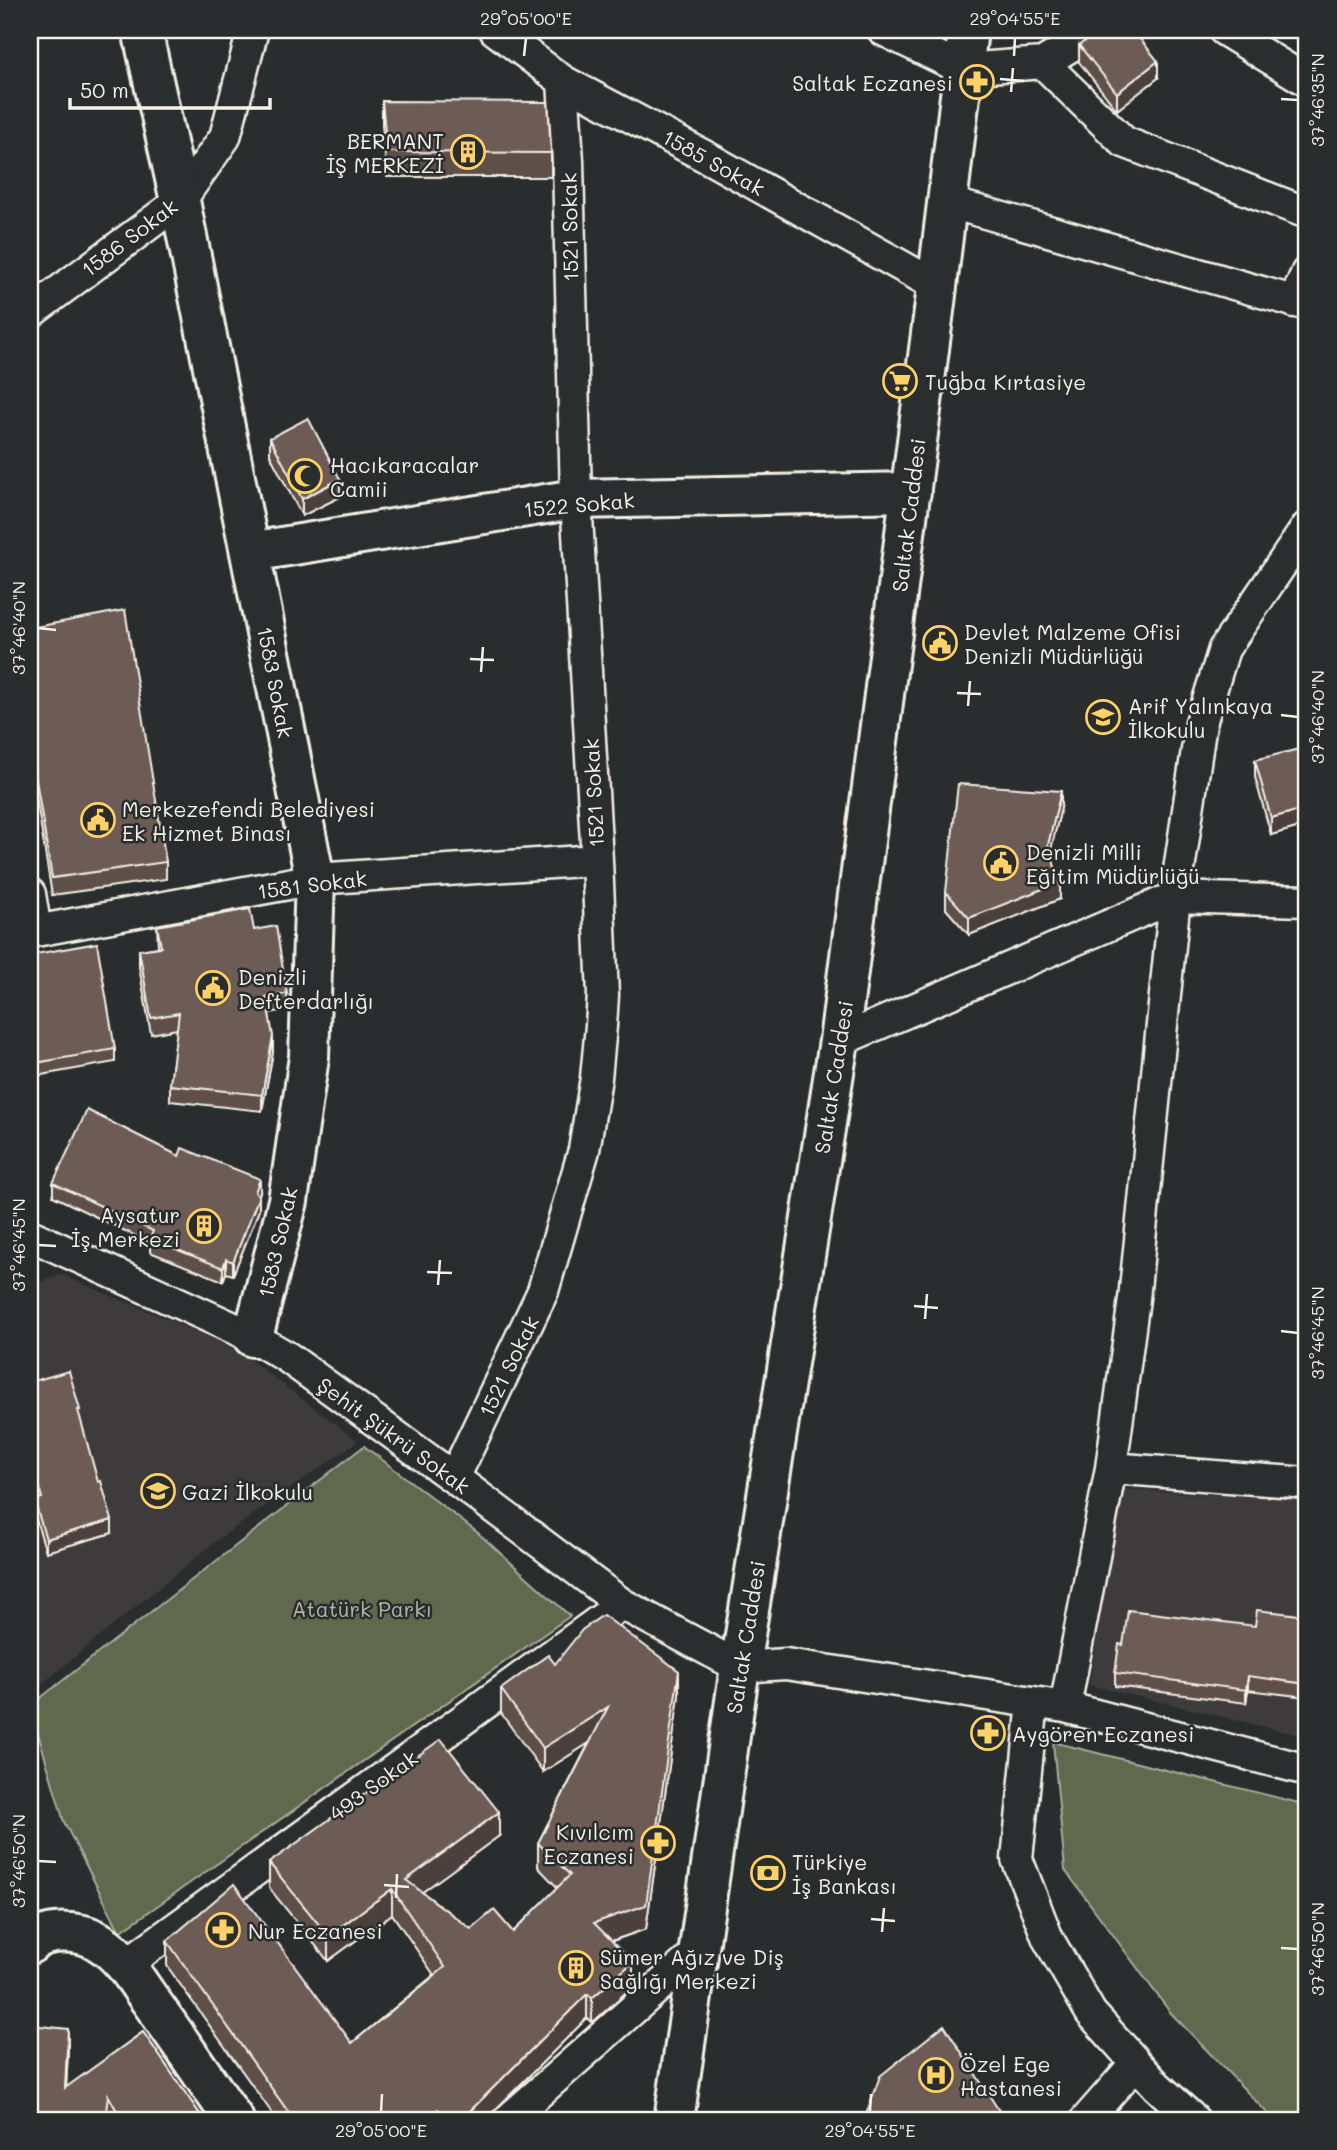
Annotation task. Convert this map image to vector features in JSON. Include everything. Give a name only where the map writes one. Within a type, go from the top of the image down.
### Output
[{"type":"main road","name":"1583 Sokak","points":[[142,30],[180,201],[315,879],[310,1056],[288,1201],[253,1337]]},
{"type":"main road","name":"Saltak Caddesi","points":[[674,2120],[740,1667],[839,1041],[968,30]]},
{"type":"main road","name":"1522 Sokak","points":[[251,552],[576,499],[911,492]]},
{"type":"main road","points":[[32,1942],[56,1932],[100,1942],[124,1965],[234,2120]]},
{"type":"street","name":"1586 Sokak","points":[[30,313],[180,201],[225,137],[253,30]]},
{"type":"street","name":"1585 Sokak","points":[[495,30],[563,81],[710,159],[937,286]]},
{"type":"street","points":[[883,30],[963,69],[1043,63],[1097,30]]},
{"type":"street","points":[[1224,30],[1307,80]]},
{"type":"street","points":[[1043,63],[1124,142],[1307,213]]},
{"type":"street","name":"1521 Sokak","points":[[454,1478],[543,1291],[584,1150],[596,1078],[603,995],[576,499],[568,161],[563,81]]},
{"type":"street","points":[[947,202],[1300,303],[1307,272]]},
{"type":"street","points":[[1065,1707],[1111,1468],[1134,1299],[1175,897],[1200,723],[1224,649],[1307,527]]},
{"type":"street","name":"1581 Sokak","points":[[33,932],[315,879],[597,860]]},
{"type":"street","points":[[30,894],[33,932]]},
{"type":"street","points":[[839,1041],[1175,897],[1307,901]]},
{"type":"street","name":"Şehit Şükrü Sokak","points":[[30,1235],[253,1337],[288,1357],[622,1604],[740,1667]]},
{"type":"street","points":[[1111,1468],[1307,1483]]},
{"type":"street","name":"493 Sokak","points":[[124,1965],[622,1604]]},
{"type":"street","points":[[740,1667],[786,1664],[1065,1707],[1307,1770]]},
{"type":"street","points":[[1033,1702],[1017,1859],[1048,1939],[1091,2013],[1157,2087],[1195,2120]]},
{"type":"street","points":[[508,2120],[699,1951]]},
{"type":"street","points":[[1086,2120],[1136,2063]]},
{"type":"shaded area","name":"Gazi İlkokulu","points":[[62,1275],[233,1347],[358,1441],[216,1541],[32,1692],[30,1285]]},
{"type":"shaded area","points":[[1122,1489],[1307,1500],[1307,1737],[1089,1685]]},
{"type":"green space","name":"Atatürk Parkı","points":[[364,1446],[478,1533],[570,1616],[120,1932],[64,1822],[30,1706]]},
{"type":"green space","points":[[1053,1742],[1307,1805],[1307,2120],[1274,2120],[1170,2012],[1065,1870]]},
{"type":"building","points":[[1103,30],[1133,30],[1158,61],[1117,93],[1079,45]]},
{"type":"building","points":[[382,101],[548,102],[551,153],[387,152]]},
{"type":"building","name":"Hacıkaracalar Camii","points":[[308,418],[340,479],[302,499],[270,438]]},
{"type":"building","name":"Merkezefendi Belediyesi Ek Hizmet Binası","points":[[125,610],[166,862],[52,878],[30,743],[30,628]]},
{"type":"building","points":[[1299,749],[1307,780],[1307,808],[1271,818],[1255,760]]},
{"type":"building","points":[[958,784],[1061,791],[1048,845],[1060,882],[969,918],[946,892]]},
{"type":"building","name":"Denizli Defterdarlığı","points":[[250,909],[254,930],[276,926],[287,994],[266,997],[273,1036],[262,1095],[170,1085],[179,1013],[151,1018],[139,950],[161,947],[157,926]]},
{"type":"building","points":[[97,943],[115,1049],[30,1064],[30,955]]},
{"type":"building","points":[[87,1110],[179,1156],[182,1148],[260,1179],[255,1192],[259,1196],[233,1262],[226,1259],[223,1268],[150,1239],[153,1231],[53,1183]]},
{"type":"building","points":[[69,1371],[98,1482],[101,1481],[112,1520],[46,1539],[34,1500],[42,1498],[30,1455],[30,1382]]},
{"type":"building","points":[[1128,1610],[1255,1626],[1257,1610],[1307,1616],[1307,1684],[1248,1676],[1246,1690],[1115,1673],[1119,1644],[1123,1645]]},
{"type":"building","points":[[603,1615],[679,1671],[646,1905],[594,1923],[633,1962],[592,1998],[587,1994],[461,2120],[447,2120],[438,2109],[423,2120],[294,2120],[167,1941],[234,1884],[352,2043],[445,1967],[392,1889],[328,1936],[269,1863],[441,1739],[499,1812],[406,1880],[471,1929],[494,1910],[513,1932],[570,1875],[538,1843],[608,1707],[543,1748],[501,1689],[548,1655],[555,1664],[582,1630]]},
{"type":"building","points":[[30,2025],[68,2029],[65,2088],[143,2032],[204,2120],[122,2120],[108,2095],[105,2120],[30,2120]]},
{"type":"building","points":[[944,2025],[1005,2120],[864,2120],[880,2076]]},
{"type":"place","name":"Saltak Eczanesi","points":[[977,82]]},
{"type":"place","name":"BERMANT İŞ MERKEZİ","points":[[468,152]]},
{"type":"place","name":"Tuğba Kırtasiye","points":[[900,381]]},
{"type":"place","name":"Hacıkaracalar Camii","points":[[305,476]]},
{"type":"place","name":"Devlet Malzeme Ofisi Denizli Müdürlüğü","points":[[940,643]]},
{"type":"place","name":"Arif Yalınkaya İlkokulu","points":[[1103,717]]},
{"type":"place","name":"Merkezefendi Belediyesi Ek Hizmet Binası","points":[[98,820]]},
{"type":"place","name":"Denizli Milli Eğitim Müdürlüğü","points":[[1001,863]]},
{"type":"place","name":"Denizli Defterdarlığı","points":[[213,988]]},
{"type":"place","name":"Aysatur İş Merkezi","points":[[204,1226]]},
{"type":"place","name":"Gazi İlkokulu","points":[[158,1491]]},
{"type":"place","name":"Aygören Eczanesi","points":[[988,1733]]},
{"type":"place","name":"Kıvılcım Eczanesi","points":[[658,1843]]},
{"type":"place","name":"Türkiye İş Bankası","points":[[768,1873]]},
{"type":"place","name":"Nur Eczanesi","points":[[223,1930]]},
{"type":"place","name":"Sümer Ağız ve Diş Sağlığı Merkezi","points":[[576,1968]]},
{"type":"place","name":"Özel Ege Hastanesi","points":[[936,2075]]}]
